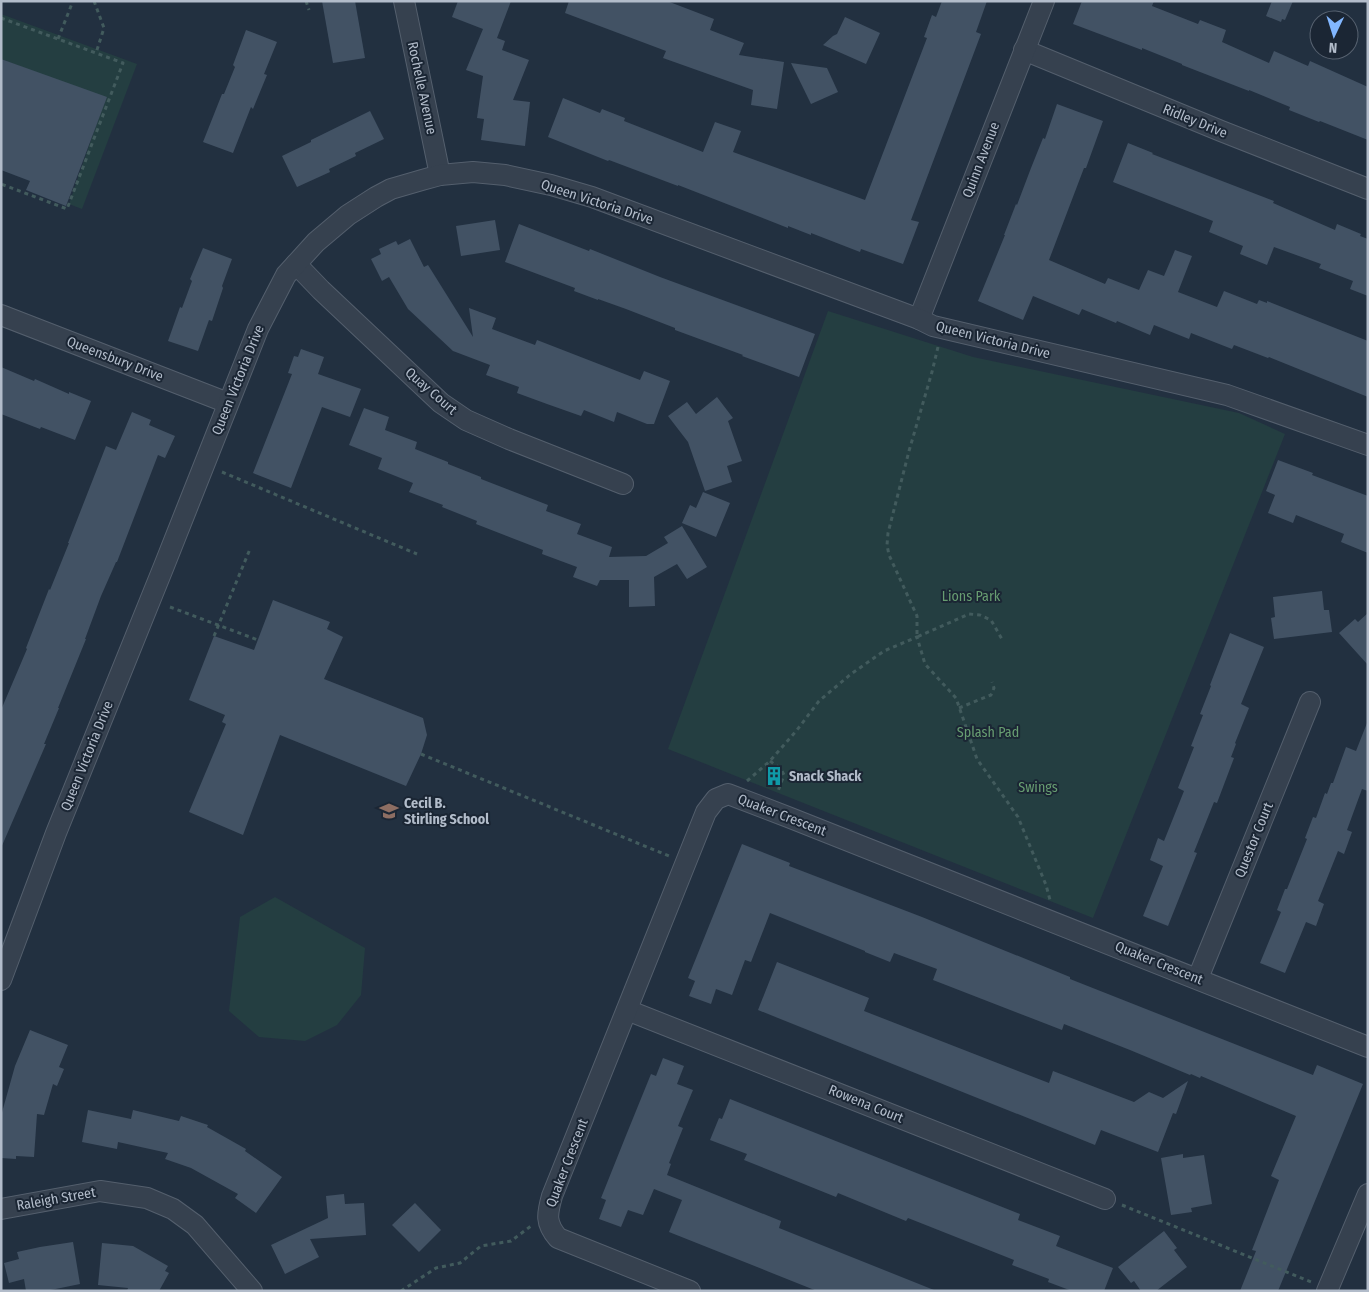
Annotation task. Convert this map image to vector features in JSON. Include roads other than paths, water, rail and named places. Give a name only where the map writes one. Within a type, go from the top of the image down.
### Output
[{"type":"street","name":"Rochelle Avenue","points":[[404,1],[440,176]]},
{"type":"street","name":"Quinn Avenue","points":[[919,319],[1044,1]]},
{"type":"street","name":"Ridley Drive","points":[[1024,50],[1368,189]]},
{"type":"street","name":"Queen Victoria Drive","points":[[1,980],[56,832],[258,329],[286,275],[316,242],[348,215],[391,189],[440,176],[472,172],[505,175],[551,185],[610,204],[919,319],[933,326],[1227,395],[1368,444]]},
{"type":"street","name":"Quay Court","points":[[296,264],[441,403],[466,420],[623,484]]},
{"type":"street","name":"Queensbury Drive","points":[[1,315],[228,403]]},
{"type":"street","name":"Questor Court","points":[[1198,978],[1310,702]]},
{"type":"street","name":"Quaker Crescent","points":[[690,1291],[558,1238],[552,1232],[548,1220],[548,1211],[552,1196],[706,812],[716,799],[728,794],[1198,978],[1368,1047]]},
{"type":"street","name":"Rowena Court","points":[[627,1010],[1105,1199]]},
{"type":"street","name":"Raleigh Street","points":[[1,1209],[100,1191],[147,1198],[173,1209],[195,1226],[252,1291]]},
{"type":"street","points":[[1330,1290],[1368,1194]]},
{"type":"place","name":"Snack Shack","points":[[774,776]]},
{"type":"place","name":"Cecil B. Stirling School","points":[[389,811]]},
{"type":"park label","name":"Lions Park","points":[[971,596]]},
{"type":"park label","name":"Splash Pad","points":[[988,732]]},
{"type":"park label","name":"Swings","points":[[1038,787]]}]
